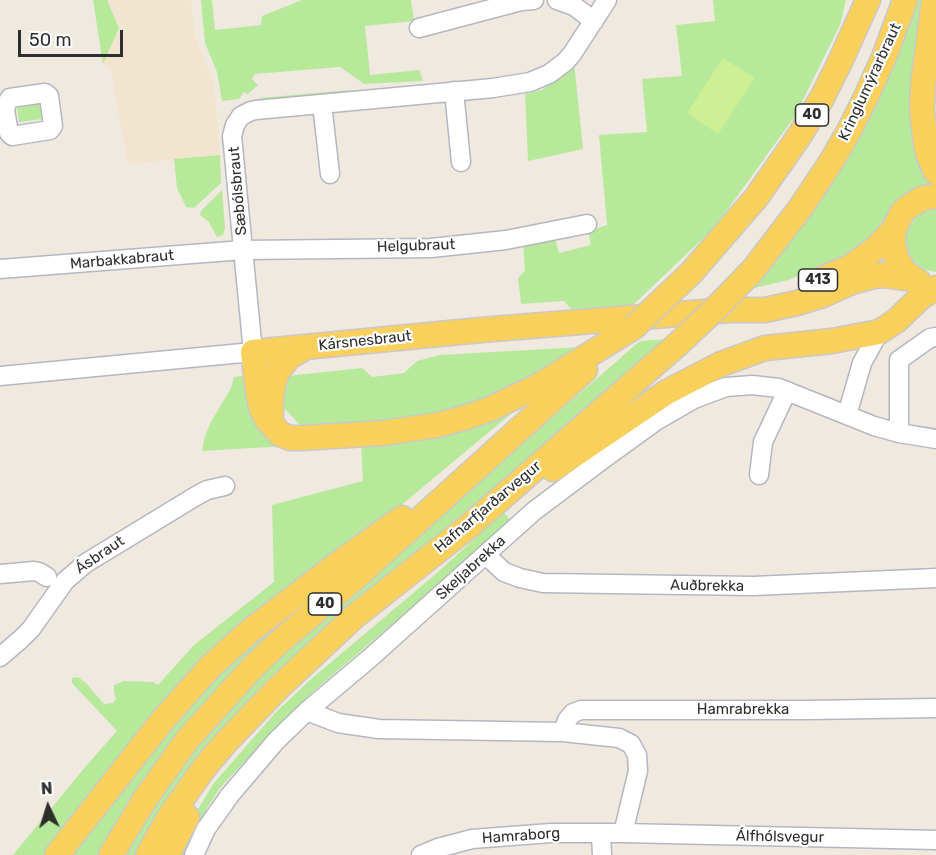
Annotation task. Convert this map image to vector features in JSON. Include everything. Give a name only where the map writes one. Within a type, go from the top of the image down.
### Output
[{"type":"main road","name":"40","points":[[111,855],[165,769],[231,690],[278,643],[356,577],[691,273],[756,198],[800,135],[840,62],[867,0]]},
{"type":"main road","name":"Kringlumýrarbraut","points":[[831,162],[865,99],[884,57],[905,0]]},
{"type":"main road","points":[[934,0],[924,74],[922,110],[927,146],[936,172]]},
{"type":"main road","name":"Hafnarfjarðarvegur","points":[[148,855],[170,816],[204,768],[257,710],[355,616],[468,526],[712,312],[753,270],[790,223],[831,162]]},
{"type":"main road","name":"413","points":[[729,310],[823,279],[850,267],[875,249],[894,229],[902,213],[908,207],[923,198],[936,196]]},
{"type":"main road","points":[[894,229],[893,245],[897,260],[912,279]]},
{"type":"main road","name":"413","points":[[729,310],[765,310],[797,303],[874,276],[912,279],[936,287]]},
{"type":"main road","points":[[468,526],[667,392],[712,369],[765,348],[832,341],[879,332],[896,321],[921,297],[936,287]]},
{"type":"main road","name":"Kársnesbraut","points":[[253,352],[480,330],[729,310]]},
{"type":"main road","points":[[253,352],[258,392],[266,418],[280,434],[290,438],[302,438],[393,432],[438,425],[464,418],[490,409],[540,385],[612,343]]},
{"type":"main road","points":[[275,430],[271,400],[278,371],[289,357],[306,347]]},
{"type":"main road","points":[[57,855],[162,721],[233,645],[329,570],[497,450]]},
{"type":"main road","points":[[168,855],[198,797],[250,728],[320,648]]},
{"type":"street","points":[[419,28],[521,1],[534,0]]},
{"type":"street","points":[[557,0],[574,6],[594,21]]},
{"type":"street","name":"Sæbólsbraut","points":[[253,352],[232,136],[241,116],[251,111],[530,82],[549,74],[565,62],[607,0]]},
{"type":"street","points":[[454,91],[461,162]]},
{"type":"street","points":[[322,104],[330,174]]},
{"type":"street","name":"Helgubraut","points":[[243,250],[431,248],[506,240],[587,224]]},
{"type":"street","name":"Marbakkabraut","points":[[0,269],[243,250]]},
{"type":"street","points":[[847,416],[862,363],[879,332]]},
{"type":"street","points":[[899,433],[899,360],[930,338],[936,338]]},
{"type":"street","points":[[832,341],[855,354],[861,369]]},
{"type":"street","name":"Kársnesbraut","points":[[0,376],[253,352]]},
{"type":"street","name":"Skeljabrekka","points":[[194,855],[215,814],[276,741],[307,711],[370,658],[534,511],[656,421],[694,399],[726,387],[752,385],[779,388],[874,426],[936,440]]},
{"type":"street","points":[[759,475],[763,442],[787,391]]},
{"type":"street","name":"Ásbraut","points":[[0,657],[31,629],[65,581],[86,563],[196,496],[207,490],[225,486]]},
{"type":"street","name":"Auðbrekka","points":[[486,555],[504,572],[543,583],[753,586],[936,578]]},
{"type":"street","points":[[0,574],[34,571],[47,577]]},
{"type":"street","name":"Hamrabrekka","points":[[563,732],[567,720],[573,713],[581,710],[808,711],[936,708]]},
{"type":"street","points":[[307,711],[338,723],[379,729],[563,732],[619,738],[631,744],[637,755],[638,771],[623,833]]},
{"type":"street","points":[[601,832],[602,855]]},
{"type":"street","name":"Skeljabrekka","points":[[203,855],[204,833]]},
{"type":"street","name":"Hamraborg","points":[[421,855],[472,839],[551,833],[623,833]]},
{"type":"street","name":"Álfhólsvegur","points":[[623,833],[936,840]]},
{"type":"shaded area","points":[[107,0],[191,0],[195,38],[214,83],[220,155],[128,164],[110,66],[103,64],[119,28]]},
{"type":"green space","points":[[93,0],[107,0],[119,28],[103,64]]},
{"type":"green space","points":[[201,0],[212,0],[215,30],[261,25],[262,16],[302,0],[411,0],[414,21],[365,26],[370,75],[419,70],[423,81],[364,84],[340,67],[255,74],[252,79],[258,85],[248,94],[244,92],[239,99],[222,101],[217,72],[205,43]]},
{"type":"green space","points":[[713,0],[846,0],[840,25],[795,116],[715,227],[633,305],[571,309],[564,301],[521,304],[518,278],[525,271],[523,243],[538,243],[555,239],[559,253],[591,245],[588,231],[607,225],[599,135],[647,132],[642,79],[682,76],[676,25],[715,21]]},
{"type":"green space","points":[[917,0],[925,0],[923,173],[930,185],[912,191],[897,202],[870,237],[841,257],[788,280],[746,290],[843,159],[881,95]]},
{"type":"green space","points":[[723,58],[755,78],[718,134],[687,113]]},
{"type":"green space","points":[[574,62],[583,149],[528,161],[525,94],[542,90]]},
{"type":"green space","points":[[349,90],[349,94],[261,102],[260,98]]},
{"type":"green space","points":[[40,104],[42,119],[19,122],[17,108]]},
{"type":"green space","points":[[220,155],[221,183],[194,208],[186,207],[177,188],[174,159]]},
{"type":"green space","points":[[222,190],[225,228],[223,235],[217,237],[209,222],[200,215],[201,211]]},
{"type":"green space","points":[[936,210],[936,272],[926,270],[910,256],[906,236],[916,218],[924,212]]},
{"type":"green space","points":[[669,339],[271,678],[222,730],[147,834],[135,855],[123,855],[138,828],[188,755],[264,668],[640,341]]},
{"type":"green space","points":[[583,347],[511,393],[414,423],[307,429],[300,425],[281,405],[279,392],[288,376],[362,368],[372,377],[404,373],[417,361],[440,355]]},
{"type":"green space","points":[[247,375],[286,446],[202,451],[211,422],[231,388],[234,377]]},
{"type":"green space","points":[[524,403],[381,522],[322,566],[48,855],[13,855],[117,731],[72,683],[72,678],[78,677],[86,683],[104,704],[113,703],[116,699],[114,685],[124,681],[153,682],[158,685],[194,645],[274,582],[272,505],[363,481],[361,441]]},
{"type":"green space","points":[[504,512],[510,520],[282,721],[220,788],[207,808],[186,855],[173,855],[214,783],[276,712]]},
{"type":"green space","points":[[315,596],[100,855],[68,855],[166,727],[225,664]]}]
